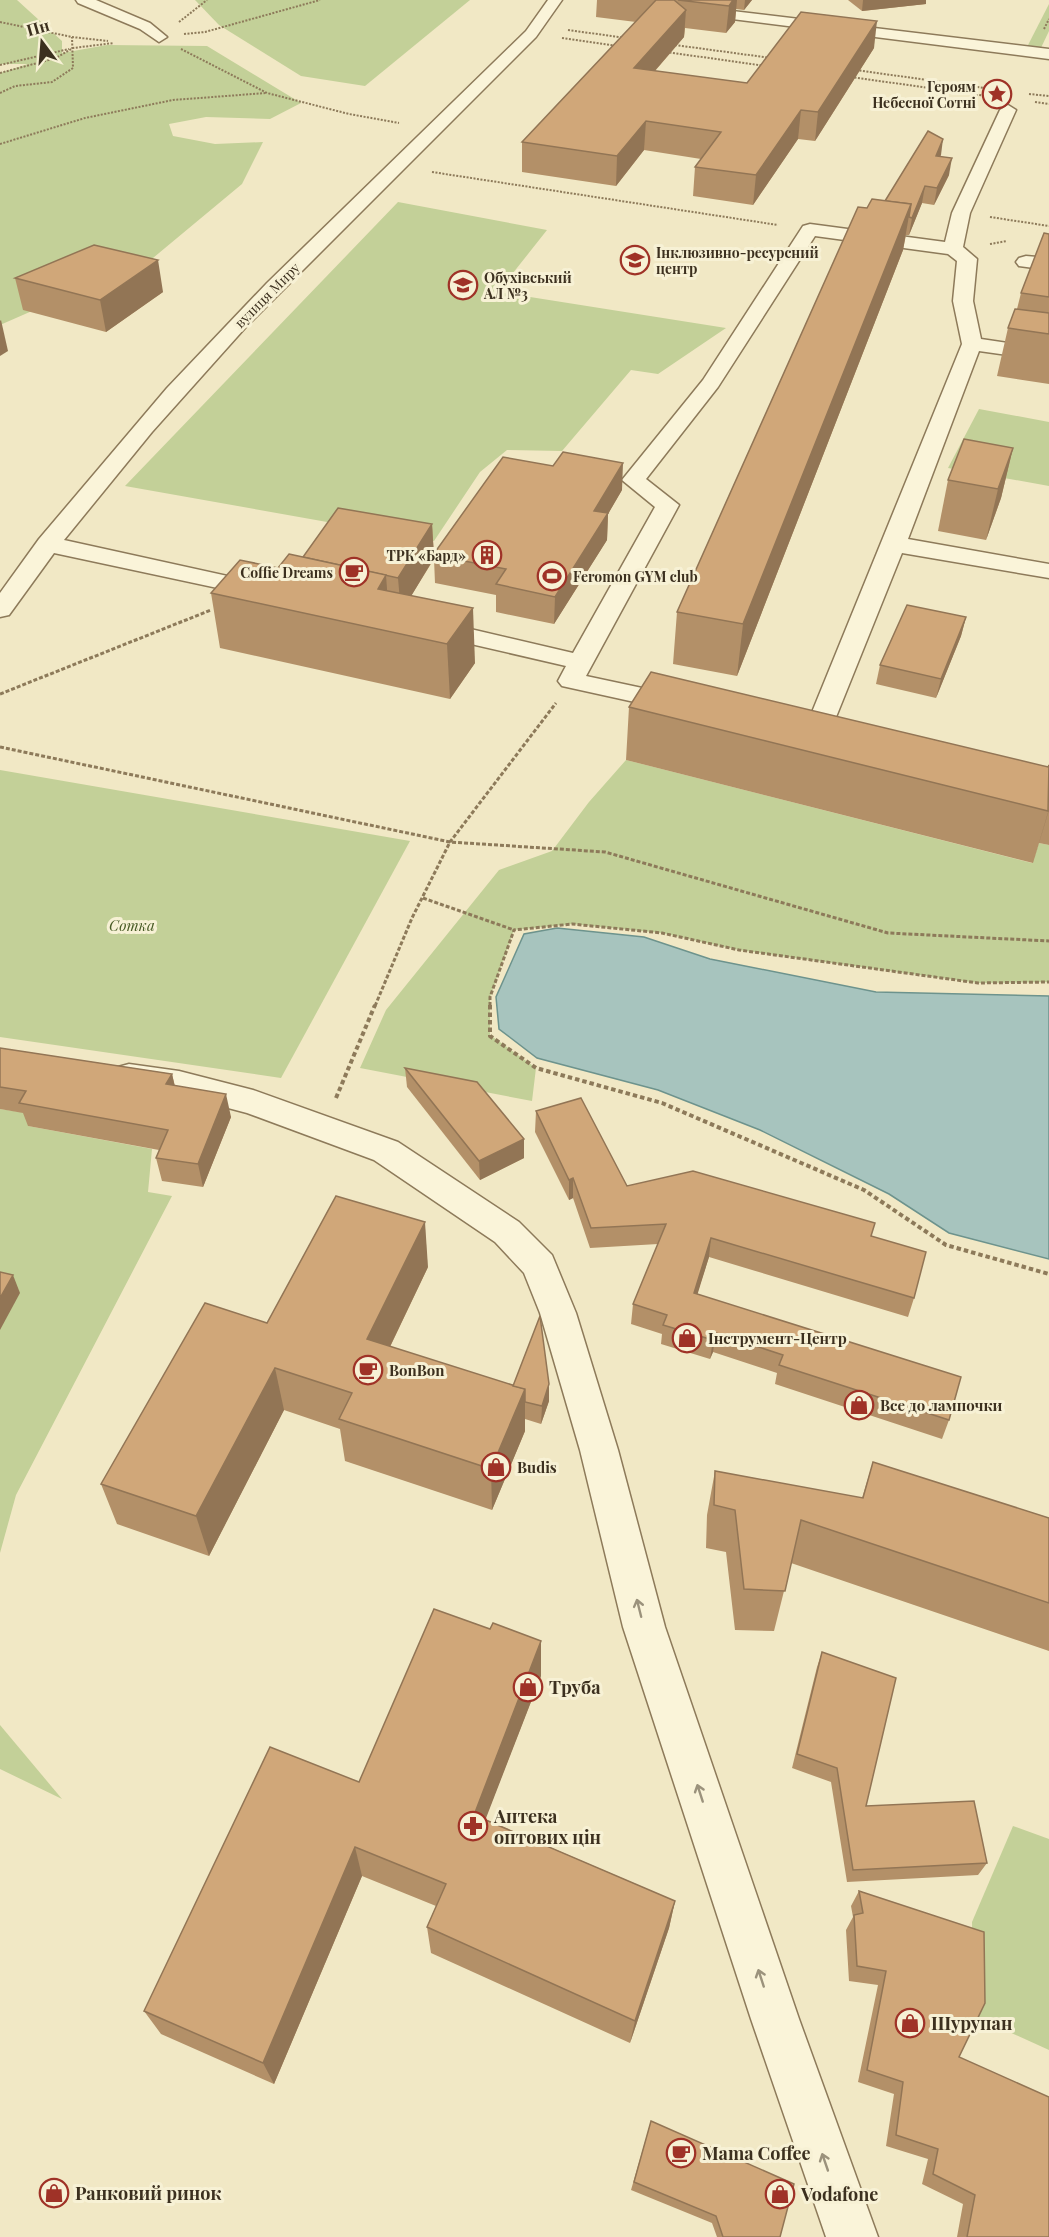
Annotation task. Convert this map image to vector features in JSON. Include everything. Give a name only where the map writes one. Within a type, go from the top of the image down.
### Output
[{"type":"street","points":[[83,0],[145,26],[159,37]]},
{"type":"street","name":"вулиця Миру","points":[[0,610],[47,544],[146,425],[237,325],[531,34],[555,0]]},
{"type":"street","points":[[706,0],[698,11],[1049,54]]},
{"type":"street","points":[[953,249],[961,213],[1002,104]]},
{"type":"street","points":[[576,671],[667,505],[633,480],[711,383],[810,230],[953,249],[967,260],[963,301],[972,344],[817,732],[770,723]]},
{"type":"street","points":[[1026,262],[1049,264]]},
{"type":"street","points":[[972,344],[1049,355]]},
{"type":"street","points":[[47,544],[280,595]]},
{"type":"street","points":[[894,544],[1049,571]]},
{"type":"street","points":[[407,623],[700,708]]},
{"type":"street","points":[[101,1071],[179,1083],[253,1102],[386,1151],[507,1232],[539,1265],[561,1324],[599,1450],[644,1627],[775,2019],[852,2237]]},
{"type":"path","points":[[159,37],[207,0]]},
{"type":"path","points":[[0,65],[73,48],[205,32],[320,0]]},
{"type":"path","points":[[0,22],[72,38],[97,41],[159,37],[267,93],[349,114],[436,130]]},
{"type":"path","points":[[558,29],[628,39]]},
{"type":"path","points":[[531,34],[624,46]]},
{"type":"path","points":[[0,93],[15,86],[52,82],[73,68],[72,38]]},
{"type":"path","points":[[675,45],[780,60]]},
{"type":"path","points":[[0,73],[56,58],[73,48]]},
{"type":"path","points":[[659,51],[775,67]]},
{"type":"path","points":[[850,69],[991,88]]},
{"type":"path","points":[[845,77],[1002,104]]},
{"type":"path","points":[[0,144],[85,118],[173,100],[267,93]]},
{"type":"path","points":[[1026,93],[1049,96]]},
{"type":"path","points":[[1029,102],[1049,104]]},
{"type":"path","points":[[396,166],[810,230]]},
{"type":"path","points":[[961,213],[1049,226]]},
{"type":"path","points":[[953,249],[1017,240]]},
{"type":"path","points":[[0,694],[211,609]]},
{"type":"path","points":[[323,1129],[412,918],[450,842],[533,735],[576,671]]},
{"type":"path","points":[[0,747],[450,842],[605,852],[888,933],[1049,941]]},
{"type":"path","points":[[423,898],[514,930],[572,924],[662,933],[739,950],[978,983],[1049,982]]},
{"type":"path","points":[[514,930],[490,997],[490,1036],[536,1068],[662,1102],[864,1190],[946,1245],[1049,1274]]},
{"type":"green space","points":[[0,0],[17,0],[62,41],[62,53],[107,45],[207,46],[301,103],[270,119],[206,117],[169,124],[173,136],[215,144],[263,142],[242,184],[153,258],[0,325],[0,73],[28,64],[0,64]]},
{"type":"green space","points":[[195,0],[470,0],[365,86],[301,76],[219,25]]},
{"type":"green space","points":[[1049,4],[1049,31],[1039,52],[1026,49]]},
{"type":"green space","points":[[398,202],[547,230],[498,292],[726,328],[658,374],[631,370],[562,451],[507,450],[480,472],[434,541],[125,486]]},
{"type":"green space","points":[[979,409],[1049,422],[1049,486],[948,468]]},
{"type":"green space","points":[[626,760],[1032,863],[1039,843],[1049,845],[1049,982],[978,983],[739,950],[662,933],[572,924],[514,930],[490,997],[490,1035],[536,1068],[532,1101],[360,1068],[386,1010],[499,870],[552,851],[589,802]]},
{"type":"green space","name":"Сотка","points":[[0,770],[410,841],[281,1078],[0,1037]]},
{"type":"green space","points":[[0,1109],[34,1114],[28,1126],[152,1149],[148,1192],[172,1196],[16,1495],[0,1553]]},
{"type":"green space","points":[[0,1725],[62,1799],[0,1769]]},
{"type":"green space","points":[[1013,1826],[1049,1839],[1049,2050],[974,2016],[972,1922]]},
{"type":"water","points":[[557,928],[644,937],[710,959],[876,992],[1049,996],[1049,1259],[949,1233],[889,1194],[760,1130],[658,1090],[537,1058],[499,1029],[496,997],[524,934]]},
{"type":"building","points":[[656,0],[674,0],[686,10],[634,68],[747,83],[801,12],[877,21],[818,112],[801,110],[756,175],[695,167],[721,132],[646,121],[617,156],[522,142]]},
{"type":"building","points":[[678,0],[733,0],[729,6]]},
{"type":"building","points":[[928,131],[943,139],[936,156],[952,158],[937,188],[925,186],[912,218],[909,217],[911,204],[885,201]]},
{"type":"building","points":[[872,199],[911,204],[743,624],[677,612],[858,207],[867,208]]},
{"type":"building","points":[[1044,233],[1049,234],[1049,297],[1021,293]]},
{"type":"building","points":[[94,245],[158,260],[100,300],[15,278]]},
{"type":"building","points":[[1015,309],[1049,313],[1049,334],[1008,328]]},
{"type":"building","points":[[964,439],[1013,448],[998,489],[948,480]]},
{"type":"building","points":[[563,452],[623,463],[594,511],[608,513],[555,597],[496,584],[506,569],[433,555],[503,457],[553,466]]},
{"type":"building","points":[[338,508],[432,524],[398,578],[303,557]]},
{"type":"building","points":[[289,554],[386,575],[378,589],[473,608],[447,644],[211,593],[240,560],[278,568]]},
{"type":"building","points":[[907,605],[966,617],[941,679],[880,665]]},
{"type":"building","points":[[651,672],[1048,767],[1049,765],[1048,811],[629,707]]},
{"type":"building","points":[[0,1048],[172,1074],[166,1084],[226,1094],[198,1164],[156,1158],[168,1130],[19,1103],[26,1091],[0,1087]]},
{"type":"building","points":[[405,1068],[477,1082],[524,1139],[479,1161]]},
{"type":"building","points":[[581,1098],[627,1186],[693,1171],[875,1223],[871,1236],[926,1252],[914,1298],[711,1238],[694,1293],[961,1377],[949,1420],[779,1365],[783,1355],[716,1333],[713,1340],[663,1325],[667,1315],[633,1304],[666,1224],[591,1228],[573,1178],[569,1180],[536,1111]]},
{"type":"building","points":[[336,1196],[425,1222],[367,1339],[525,1389],[491,1469],[339,1419],[352,1393],[275,1368],[196,1516],[101,1484],[205,1303],[267,1323]]},
{"type":"building","points":[[0,1272],[13,1275],[0,1298]]},
{"type":"building","points":[[540,1316],[549,1384],[542,1406],[525,1402],[525,1389],[513,1386]]},
{"type":"building","points":[[873,1462],[1049,1518],[1049,1603],[801,1520],[785,1591],[744,1589],[735,1510],[714,1505],[715,1471],[863,1498]]},
{"type":"building","points":[[434,1609],[490,1629],[493,1623],[541,1641],[474,1815],[675,1901],[635,2021],[427,1927],[446,1884],[355,1847],[263,2063],[144,2011],[270,1747],[359,1782]]},
{"type":"building","points":[[822,1652],[896,1678],[866,1806],[974,1801],[987,1863],[853,1870],[837,1768],[797,1754]]},
{"type":"building","points":[[859,1891],[984,1932],[985,2003],[959,2057],[1049,2097],[1049,2237],[967,2237],[975,2195],[933,2174],[938,2149],[896,2135],[903,2082],[867,2070],[886,1971],[857,1966],[854,1915],[863,1913]]},
{"type":"building","points":[[651,2121],[794,2184],[780,2237],[723,2237],[716,2216],[634,2182]]},
{"type":"place","name":"Героям Небесної Сотні","points":[[997,94]]},
{"type":"place","name":"Інклюзивно-ресурсний центр","points":[[635,260]]},
{"type":"place","name":"Обухівський АЛ №3","points":[[463,285]]},
{"type":"place","name":"ТРК «Бард»","points":[[487,555]]},
{"type":"place","name":"Coffie Dreams","points":[[354,572]]},
{"type":"place","name":"Feromon GYM club","points":[[552,576]]},
{"type":"place","name":"Інструмент-Центр","points":[[687,1338]]},
{"type":"place","name":"BonBon","points":[[368,1370]]},
{"type":"place","name":"Все до лампочки","points":[[859,1405]]},
{"type":"place","name":"Budis","points":[[496,1467]]},
{"type":"place","name":"Труба","points":[[528,1687]]},
{"type":"place","name":"Аптека оптових цін","points":[[473,1826]]},
{"type":"place","name":"Шурупан","points":[[910,2023]]},
{"type":"place","name":"Mama Coffee","points":[[681,2153]]},
{"type":"place","name":"Ранковий ринок","points":[[54,2193]]},
{"type":"place","name":"Vodafone","points":[[780,2194]]}]
